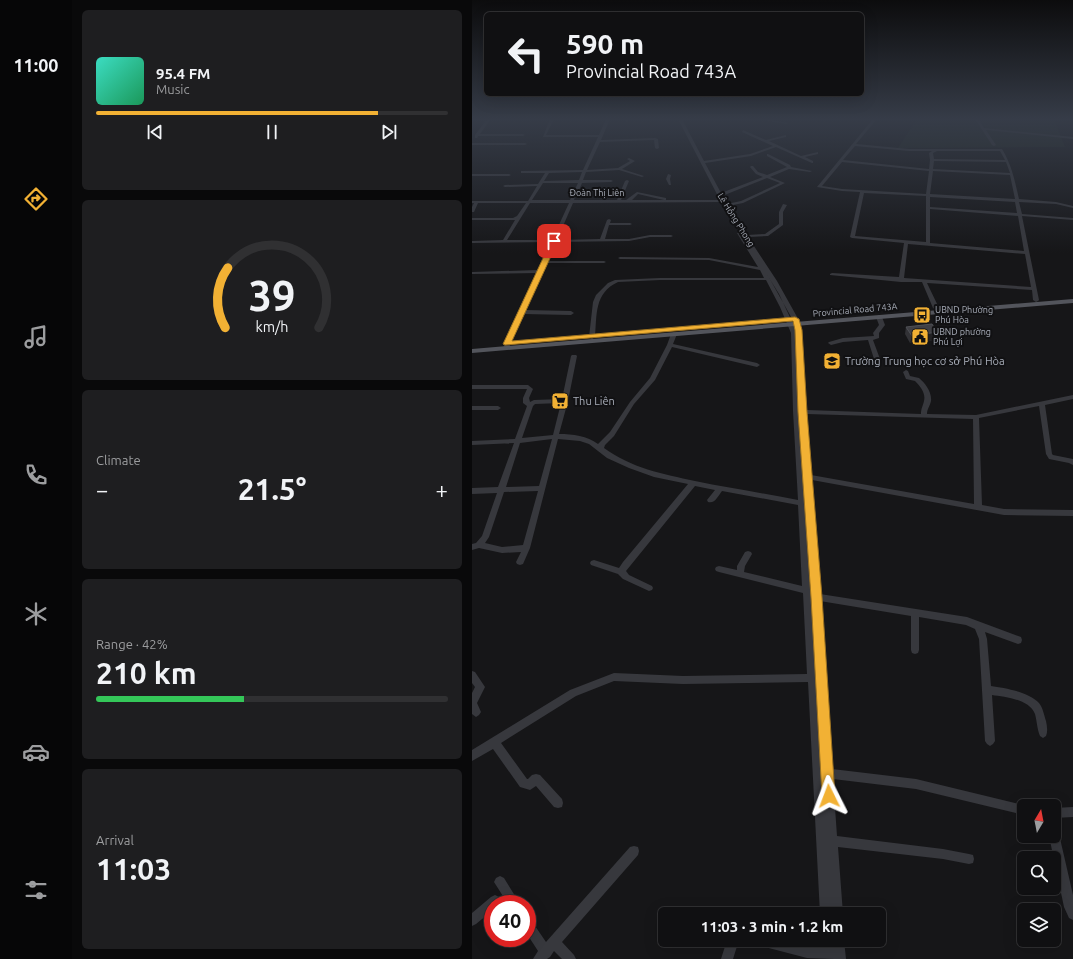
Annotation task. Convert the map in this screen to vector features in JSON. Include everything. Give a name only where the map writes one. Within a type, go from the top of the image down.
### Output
[{"type":"main road","name":"Provincial Road 743A","points":[[1037,302],[1073,297]]},
{"type":"main road","name":"Provincial Road 743A","points":[[472,347],[507,346],[674,334],[908,312],[1037,302],[1073,301]]},
{"type":"main road","name":"Provincial Road 743A","points":[[472,351],[592,336],[879,317],[936,308],[973,307]]},
{"type":"street","points":[[507,346],[588,164]]},
{"type":"street","points":[[619,169],[628,164]]},
{"type":"street","name":"Lê Hồng Phong","points":[[701,164],[793,322]]},
{"type":"street","name":"Lê Hồng Phong","points":[[703,164],[720,195],[722,202],[746,236],[774,281],[793,322],[804,476],[817,597],[837,907]]},
{"type":"street","points":[[785,164],[789,166],[789,168]]},
{"type":"street","points":[[840,164],[819,187],[862,192],[1017,200],[1064,204],[1073,207]]},
{"type":"street","points":[[869,164],[930,170],[1012,174]]},
{"type":"street","points":[[928,244],[928,195],[931,164]]},
{"type":"street","points":[[966,164],[968,172]]},
{"type":"street","points":[[1009,164],[1037,302]]},
{"type":"street","points":[[752,167],[757,174],[767,177]]},
{"type":"street","points":[[720,195],[789,168],[810,171]]},
{"type":"street","points":[[522,172],[619,169],[642,176]]},
{"type":"street","points":[[504,242],[548,172]]},
{"type":"street","points":[[472,176],[509,175]]},
{"type":"street","points":[[669,175],[668,179],[670,184]]},
{"type":"street","name":"Đoàn Thị Liên","points":[[474,202],[742,202],[783,182],[767,177]]},
{"type":"street","points":[[505,186],[580,181],[611,181]]},
{"type":"street","points":[[619,201],[627,181]]},
{"type":"street","points":[[576,191],[611,189],[606,202]]},
{"type":"street","points":[[862,192],[852,237],[1027,253]]},
{"type":"street","points":[[628,201],[637,193],[658,196],[665,198],[666,201]]},
{"type":"street","points":[[472,211],[474,202]]},
{"type":"street","points":[[1063,218],[1064,204]]},
{"type":"street","points":[[746,236],[766,235],[781,224],[781,212],[785,205]]},
{"type":"street","points":[[928,208],[1073,219]]},
{"type":"street","points":[[472,219],[513,219],[519,217]]},
{"type":"street","points":[[602,240],[609,222],[630,224]]},
{"type":"street","points":[[472,242],[629,240],[650,236],[671,236]]},
{"type":"street","points":[[901,280],[906,242]]},
{"type":"street","points":[[620,258],[709,259],[761,269]]},
{"type":"street","points":[[545,262],[604,262]]},
{"type":"street","points":[[472,273],[541,271]]},
{"type":"street","points":[[832,274],[1034,289]]},
{"type":"street","points":[[592,336],[596,302],[599,295],[610,284],[617,280],[767,279]]},
{"type":"street","points":[[924,281],[936,308]]},
{"type":"street","points":[[522,312],[571,313]]},
{"type":"street","points":[[831,343],[843,340],[870,339],[877,337],[876,333],[882,325],[879,317]]},
{"type":"street","points":[[600,449],[602,444],[612,434],[639,394],[653,379],[674,334]]},
{"type":"street","points":[[870,339],[877,359]]},
{"type":"street","points":[[670,345],[757,365]]},
{"type":"street","points":[[520,562],[526,548],[542,488],[565,400],[574,356]]},
{"type":"street","points":[[906,372],[908,378],[919,380],[924,387],[927,398],[923,410],[924,416]]},
{"type":"street","points":[[472,387],[528,387],[530,389],[526,403],[530,405]]},
{"type":"street","points":[[799,412],[976,417],[1073,397]]},
{"type":"street","points":[[476,546],[485,537],[530,405],[534,402],[565,400]]},
{"type":"street","points":[[1042,403],[1049,454],[1051,457],[1072,462]]},
{"type":"street","points":[[472,408],[498,408]]},
{"type":"street","points":[[976,417],[978,507]]},
{"type":"street","points":[[472,443],[574,437],[595,444],[616,459],[653,474],[802,503]]},
{"type":"street","points":[[804,476],[1004,512],[1073,514]]},
{"type":"street","name":"Lê Hồng Phong","points":[[804,476],[802,503],[826,907]]},
{"type":"street","points":[[621,572],[693,483]]},
{"type":"street","points":[[472,491],[542,488]]},
{"type":"street","points":[[711,500],[720,488]]},
{"type":"street","points":[[476,546],[502,550],[526,548]]},
{"type":"street","points":[[740,574],[741,566],[748,554]]},
{"type":"street","points":[[594,563],[621,572],[626,577],[649,588]]},
{"type":"street","points":[[719,569],[807,591]]},
{"type":"street","points":[[817,597],[967,621],[1018,640]]},
{"type":"street","points":[[915,613],[915,650]]},
{"type":"street","points":[[978,626],[983,639],[990,741]]},
{"type":"street","points":[[472,675],[480,687],[473,706]]},
{"type":"street","points":[[472,756],[573,693],[614,677],[683,680],[797,679],[812,676]]},
{"type":"street","points":[[987,690],[1019,697],[1034,704],[1039,712],[1043,733]]},
{"type":"street","points":[[494,742],[524,782],[530,784],[536,779],[558,803]]},
{"type":"street","points":[[827,772],[916,784],[1017,809]]},
{"type":"street","points":[[1061,813],[1073,812]]},
{"type":"street","points":[[832,840],[943,854],[969,859]]},
{"type":"street","points":[[1056,843],[1070,907],[1073,914]]},
{"type":"street","points":[[536,943],[542,956],[634,852]]},
{"type":"street","points":[[500,882],[508,895]]},
{"type":"street","points":[[472,920],[484,910]]},
{"type":"street","points":[[554,942],[570,959]]},
{"type":"street","points":[[727,959],[731,947]]},
{"type":"street","points":[[788,947],[828,956]]},
{"type":"street","points":[[839,947],[840,959]]},
{"type":"building","points":[[932,324],[937,332],[912,336],[906,327]]},
{"type":"place","name":"UBND Phường Phú Hòa","points":[[922,315]]},
{"type":"place","name":"UBND phường Phú Lợi","points":[[920,337]]},
{"type":"place","name":"Trường Trung học cơ sở Phú Hòa","points":[[832,361]]},
{"type":"place","name":"Thu Liên","points":[[560,401]]},
{"type":"route","points":[[554,241],[507,344],[795,319],[798,324],[802,412],[817,597],[829,796]]}]
